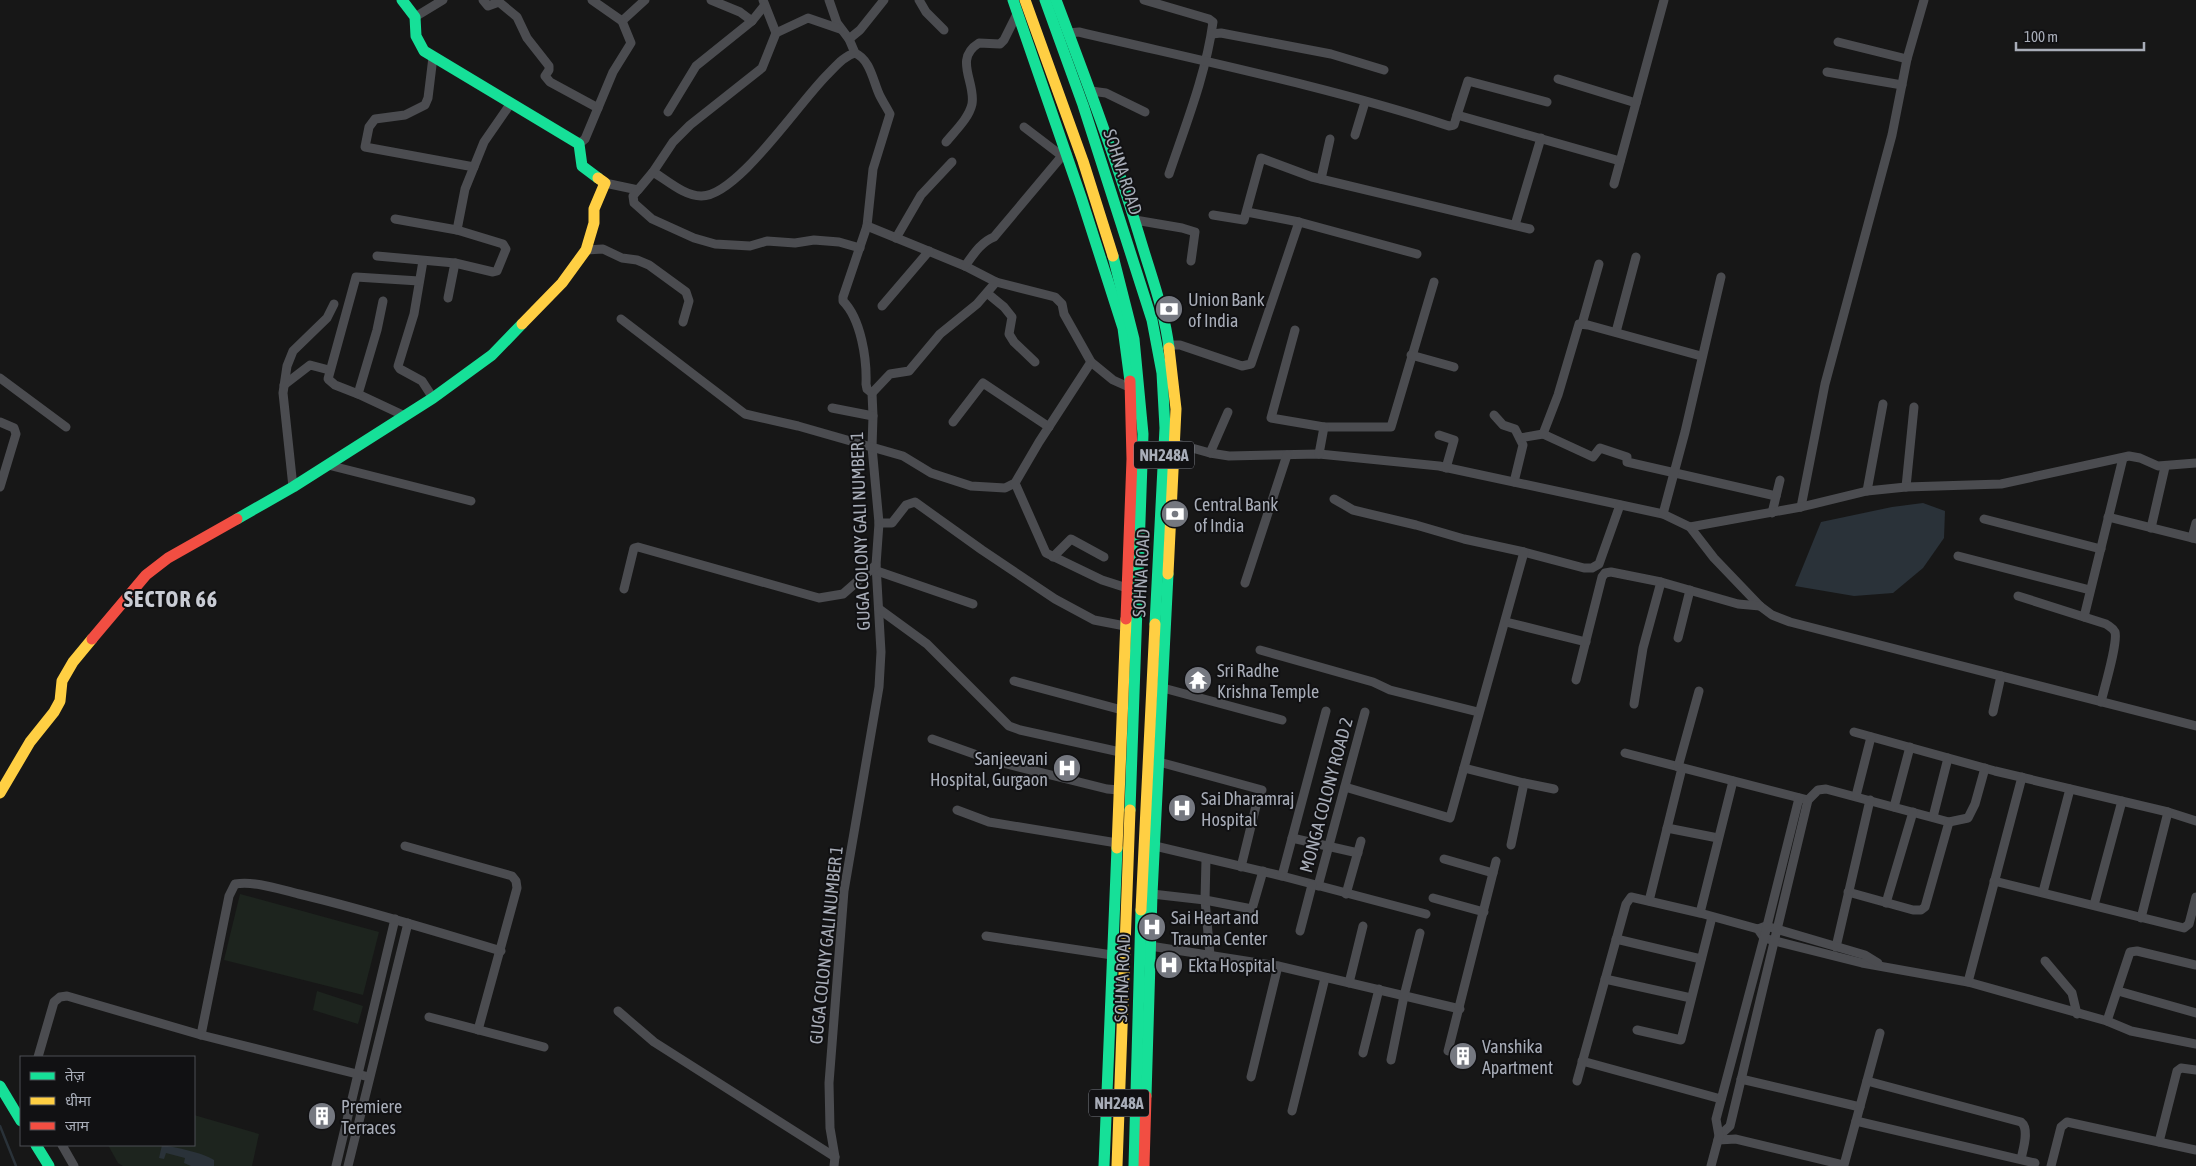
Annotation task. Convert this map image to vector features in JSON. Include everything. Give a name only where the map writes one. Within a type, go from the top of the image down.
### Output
[{"type":"main road","points":[[0,793],[30,742],[54,712],[60,701],[62,681],[65,675],[146,575],[168,558],[328,465],[433,398],[492,355],[562,283],[586,250],[594,223],[594,209],[605,182],[582,166],[579,144],[424,51],[418,42],[415,17],[402,0]]},
{"type":"main road","points":[[1014,0],[1123,328],[1131,388],[1132,443],[1127,588],[1104,1166]]},
{"type":"main road","name":"SOHNA ROAD","points":[[1025,0],[1105,229],[1132,326],[1139,373],[1143,434],[1117,1166]]},
{"type":"main road","name":"SOHNA ROAD","points":[[1045,0],[1083,106],[1137,271],[1152,320],[1162,373],[1165,428],[1137,1042],[1134,1166]]},
{"type":"main road","points":[[1056,0],[1091,91],[1147,260],[1169,345],[1176,409],[1152,894],[1144,1166]]},
{"type":"main road","points":[[1105,271],[1147,260]]},
{"type":"main road","points":[[1124,653],[1164,654]]},
{"type":"main road","points":[[1108,1032],[1148,1036]]},
{"type":"main road","points":[[0,1086],[20,1119]]},
{"type":"main road","points":[[37,1146],[49,1166]]},
{"type":"street","points":[[415,17],[443,0]]},
{"type":"street","points":[[483,0],[488,6],[499,2],[517,17],[527,38],[549,66],[546,76],[550,82],[598,108]]},
{"type":"street","points":[[579,144],[585,139],[613,72],[631,45],[622,21],[592,0]]},
{"type":"street","points":[[622,21],[645,0]]},
{"type":"street","points":[[711,0],[740,12],[752,21]]},
{"type":"street","points":[[829,0],[840,29]]},
{"type":"street","points":[[849,39],[860,30],[884,0]]},
{"type":"street","points":[[919,0],[926,12],[944,30]]},
{"type":"street","points":[[1144,0],[1214,22],[1188,121],[1169,174]]},
{"type":"street","points":[[1614,184],[1664,0]]},
{"type":"street","points":[[1801,507],[1825,384],[1892,135],[1907,59],[1924,0]]},
{"type":"street","points":[[668,112],[696,66],[752,21],[764,3]]},
{"type":"street","points":[[764,3],[776,34]]},
{"type":"street","points":[[946,142],[961,124],[972,103],[971,85],[966,73],[967,59],[972,49],[979,43],[1000,44],[1004,40],[1018,12]]},
{"type":"street","points":[[840,29],[808,18],[776,34],[762,68],[690,125],[673,142],[654,172],[633,196],[634,203],[652,219],[694,238],[708,242],[750,246],[767,241],[795,243],[814,240],[839,242],[860,248]]},
{"type":"street","name":"GUGA COLONY GALI NUMBER 1","points":[[834,1162],[830,1128],[829,1083],[844,891],[878,702],[881,652],[876,568],[879,523],[872,447],[872,392],[867,389],[865,354],[852,310],[843,301],[867,226],[873,169],[890,114],[870,69],[858,54],[855,53],[849,39],[840,29]]},
{"type":"street","points":[[1068,32],[1079,32],[1205,62],[1364,102],[1449,126],[1454,125],[1468,81],[1547,102]]},
{"type":"street","points":[[1212,34],[1221,33],[1332,54],[1384,70]]},
{"type":"street","points":[[1838,42],[1907,59]]},
{"type":"street","points":[[654,172],[682,190],[699,196],[712,195],[727,186],[743,172],[815,87],[846,57],[855,53]]},
{"type":"street","points":[[432,57],[428,98],[425,105],[405,115],[375,119],[369,127],[366,147],[474,167]]},
{"type":"street","points":[[1827,72],[1902,85]]},
{"type":"street","points":[[1558,79],[1636,103]]},
{"type":"street","points":[[1091,91],[1106,93],[1145,112]]},
{"type":"street","points":[[1355,135],[1364,102]]},
{"type":"street","points":[[457,230],[465,189],[484,142],[511,103]]},
{"type":"street","points":[[1457,115],[1620,161]]},
{"type":"street","points":[[965,266],[987,239],[994,237],[1064,155],[1024,127]]},
{"type":"street","points":[[1515,225],[1541,138]]},
{"type":"street","points":[[1321,179],[1330,139]]},
{"type":"street","points":[[1213,216],[1244,220],[1261,158],[1321,179],[1530,229]]},
{"type":"street","points":[[896,238],[921,195],[952,162]]},
{"type":"street","points":[[605,182],[637,191]]},
{"type":"street","points":[[1247,212],[1299,222],[1417,254]]},
{"type":"street","points":[[377,256],[455,263],[496,273],[506,249],[503,244],[457,230],[395,219]]},
{"type":"street","points":[[1135,220],[1195,232],[1191,261]]},
{"type":"street","points":[[1169,345],[1180,345],[1242,366],[1250,364],[1299,222]]},
{"type":"street","points":[[867,226],[965,266],[996,282],[1055,297],[1062,304],[1064,314],[1092,362],[1113,380],[1131,388]]},
{"type":"street","points":[[586,250],[602,249],[622,258],[637,260],[649,265],[686,292],[689,302],[683,322]]},
{"type":"street","points":[[882,306],[929,251]]},
{"type":"street","points":[[1616,332],[1636,257]]},
{"type":"street","points":[[423,261],[418,281],[414,314],[398,366],[422,381],[433,398]]},
{"type":"street","points":[[448,298],[455,263]]},
{"type":"street","points":[[1543,434],[1558,394],[1578,326],[1582,324],[1599,264]]},
{"type":"street","points":[[405,416],[331,383],[328,379],[356,277],[418,281]]},
{"type":"street","points":[[1663,514],[1675,473],[1721,277]]},
{"type":"street","points":[[872,392],[890,374],[909,371],[940,334],[987,293],[996,282]]},
{"type":"street","points":[[1294,330],[1271,418],[1324,427],[1392,426],[1411,355],[1434,282]]},
{"type":"street","points":[[987,293],[1004,307],[1012,317],[1009,334],[1014,342],[1035,362]]},
{"type":"street","points":[[358,394],[377,330],[383,300]]},
{"type":"street","points":[[293,487],[284,385],[290,355],[301,341],[327,318],[334,304]]},
{"type":"street","points":[[621,319],[745,414],[903,456],[931,473],[971,486],[1005,488],[1015,483],[1048,427],[1092,362]]},
{"type":"street","points":[[1582,324],[1701,356]]},
{"type":"street","points":[[1411,355],[1454,367]]},
{"type":"street","points":[[284,385],[310,364],[329,370]]},
{"type":"street","points":[[0,378],[66,427]]},
{"type":"street","points":[[953,422],[983,383],[1048,427]]},
{"type":"street","points":[[1866,492],[1883,404]]},
{"type":"street","points":[[1906,487],[1914,407]]},
{"type":"street","points":[[832,408],[873,416]]},
{"type":"street","points":[[1210,453],[1228,412]]},
{"type":"street","points":[[1494,415],[1503,425],[1515,429],[1520,438],[1522,445],[1514,482]]},
{"type":"street","points":[[0,422],[14,428],[16,434],[0,487]]},
{"type":"street","points":[[1319,454],[1324,427]]},
{"type":"street","points":[[1520,438],[1543,434],[1593,457],[1600,448],[1627,458],[1627,462],[1776,496]]},
{"type":"street","points":[[1439,435],[1454,440],[1446,468]]},
{"type":"street","points":[[1174,443],[1229,456],[1319,454],[1446,468],[1663,514],[1690,527],[1714,558],[1760,606],[1772,615],[1790,622],[2196,726]]},
{"type":"street","points":[[1245,583],[1287,455]]},
{"type":"street","points":[[1690,527],[1801,507],[1866,492],[1906,487],[2001,484],[2129,456],[2140,458],[2150,464],[2165,467],[2196,463]]},
{"type":"street","points":[[2084,617],[2123,458]]},
{"type":"street","points":[[328,465],[471,501]]},
{"type":"street","points":[[2151,528],[2165,467]]},
{"type":"street","points":[[1772,512],[1780,480]]},
{"type":"street","points":[[1015,483],[1046,554],[1102,580],[1127,588]]},
{"type":"street","points":[[1334,499],[1353,510],[1584,568],[1592,568],[1599,564],[1620,505]]},
{"type":"street","points":[[879,523],[892,523],[906,505],[914,502],[1055,599],[1094,620],[1125,626]]},
{"type":"street","points":[[2108,517],[2194,539],[2196,523]]},
{"type":"street","points":[[1984,519],[2101,548]]},
{"type":"street","points":[[1053,557],[1070,538],[1104,557]]},
{"type":"street","points":[[624,589],[632,554],[634,548],[638,547],[819,598],[831,598],[842,594],[876,568],[972,604]]},
{"type":"street","points":[[1345,788],[1450,818],[1524,552]]},
{"type":"street","points":[[1958,556],[2090,590]]},
{"type":"street","points":[[1576,680],[1602,577],[1605,573],[1610,572],[1661,582],[1738,604],[1760,606]]},
{"type":"street","points":[[1634,704],[1643,648],[1661,582]]},
{"type":"street","points":[[1678,638],[1690,590]]},
{"type":"street","points":[[2018,596],[2106,624],[2113,629],[2115,634],[2101,702]]},
{"type":"street","points":[[879,609],[927,644],[1009,726],[1120,752]]},
{"type":"street","points":[[1506,622],[1586,642]]},
{"type":"street","points":[[1260,650],[1373,682],[1390,690],[1478,712]]},
{"type":"street","points":[[1993,712],[2001,676]]},
{"type":"street","points":[[1014,681],[1122,710]]},
{"type":"street","points":[[1163,688],[1282,720]]},
{"type":"street","points":[[1649,901],[1699,690]]},
{"type":"street","points":[[1282,876],[1326,711]]},
{"type":"street","name":"MONGA COLONY ROAD 2","points":[[1300,931],[1329,847],[1365,712]]},
{"type":"street","points":[[1854,732],[1984,768],[2168,812],[2196,821]]},
{"type":"street","points":[[1856,796],[1872,737]]},
{"type":"street","points":[[932,739],[991,760],[1107,789],[1119,790]]},
{"type":"street","points":[[1894,807],[1910,747]]},
{"type":"street","points":[[1625,753],[1733,782],[1804,798],[1821,789],[1856,796],[1950,822],[1968,818],[1975,804],[1984,768]]},
{"type":"street","points":[[1933,818],[1948,758]]},
{"type":"street","points":[[1159,762],[1262,790]]},
{"type":"street","points":[[1464,768],[1554,789]]},
{"type":"street","points":[[1968,982],[2022,777]]},
{"type":"street","points":[[1700,912],[1733,782]]},
{"type":"street","points":[[1511,845],[1524,783]]},
{"type":"street","points":[[2042,892],[2070,789]]},
{"type":"street","points":[[1711,1166],[1719,1138],[1716,1119],[1764,938],[1762,928],[1804,798]]},
{"type":"street","points":[[1719,1138],[1730,1126],[1778,930],[1804,798]]},
{"type":"street","points":[[1836,947],[1870,800]]},
{"type":"street","points":[[2094,905],[2122,801]]},
{"type":"street","points":[[1241,867],[1257,802]]},
{"type":"street","points":[[957,810],[989,822],[1117,843]]},
{"type":"street","points":[[1886,903],[1913,812]]},
{"type":"street","points":[[2141,918],[2168,812]]},
{"type":"street","points":[[1848,892],[1913,910],[1921,910],[1925,907],[1950,822]]},
{"type":"street","points":[[1667,828],[1718,838]]},
{"type":"street","points":[[1292,838],[1358,853]]},
{"type":"street","points":[[1346,894],[1361,841]]},
{"type":"street","points":[[405,846],[512,876],[516,882],[517,888],[501,951],[478,1030]]},
{"type":"street","points":[[1155,846],[1282,876],[1426,914]]},
{"type":"street","points":[[1206,859],[1205,900],[1210,955]]},
{"type":"street","points":[[1444,859],[1493,874]]},
{"type":"street","points":[[1448,1051],[1496,862]]},
{"type":"street","points":[[1152,894],[1205,900],[1252,909],[1262,871]]},
{"type":"street","points":[[1994,881],[2184,928],[2189,924],[2196,897]]},
{"type":"street","points":[[201,1035],[229,896],[235,884],[246,882],[395,919],[501,951]]},
{"type":"street","points":[[1576,1081],[1626,904],[1631,896],[1700,912],[1712,917],[1778,930],[1865,955],[1880,965]]},
{"type":"street","points":[[1433,898],[1484,912]]},
{"type":"street","points":[[1637,1030],[1681,1040],[1712,917]]},
{"type":"street","points":[[336,1166],[395,919]]},
{"type":"street","points":[[348,1166],[408,923]]},
{"type":"street","points":[[1350,984],[1363,926]]},
{"type":"street","points":[[1392,1060],[1404,996],[1420,933]]},
{"type":"street","points":[[986,936],[1112,956]]},
{"type":"street","points":[[1764,938],[1862,963],[1968,982],[2107,1021],[2131,1030],[2196,1044]]},
{"type":"street","points":[[1616,939],[1701,959]]},
{"type":"street","points":[[1150,946],[1278,966],[1460,1009]]},
{"type":"street","points":[[2107,1021],[2118,991],[2128,954],[2133,950],[2196,965]]},
{"type":"street","points":[[2045,961],[2072,993],[2077,1014]]},
{"type":"street","points":[[1251,1077],[1278,966]]},
{"type":"street","points":[[1292,1111],[1325,978]]},
{"type":"street","points":[[1605,979],[1691,998]]},
{"type":"street","points":[[1363,1053],[1379,989]]},
{"type":"street","points":[[2118,991],[2196,1013]]},
{"type":"street","points":[[38,1056],[54,1002],[60,997],[67,996],[201,1035],[369,1077]]},
{"type":"street","points":[[618,1011],[654,1042],[834,1162]]},
{"type":"street","points":[[429,1017],[544,1047]]},
{"type":"street","points":[[1719,1138],[1736,1139],[1844,1165],[1880,1033]]},
{"type":"street","points":[[1582,1061],[1721,1099]]},
{"type":"street","points":[[2159,1142],[2177,1071],[2181,1068],[2196,1070]]},
{"type":"street","points":[[1741,1079],[1860,1107]]},
{"type":"street","points":[[1867,1080],[2021,1122],[2026,1130],[2021,1159]]},
{"type":"street","points":[[1856,1121],[2035,1163]]},
{"type":"street","points":[[2051,1166],[2062,1127],[2067,1122],[2196,1150]]},
{"type":"street","points":[[63,1146],[74,1166]]},
{"type":"shaded area","points":[[1923,503],[1945,511],[1944,538],[1923,568],[1893,593],[1854,596],[1795,586],[1821,522],[1892,507]]},
{"type":"shaded area","points":[[240,894],[379,932],[363,995],[224,960]]},
{"type":"shaded area","points":[[317,991],[363,1006],[358,1024],[313,1010]]},
{"type":"shaded area","points":[[195,1115],[259,1134],[252,1166],[123,1166],[118,1163],[109,1146],[195,1146]]},
{"type":"shaded area","points":[[162,1146],[167,1146],[203,1155],[214,1160],[214,1166],[191,1166],[184,1163],[185,1158],[166,1153],[164,1159],[159,1158]]},
{"type":"waterway","points":[[0,1126],[16,1166]]},
{"type":"traffic: fast","points":[[402,0],[415,17],[416,36],[424,51],[579,144],[582,166],[598,178]]},
{"type":"traffic: fast","points":[[1013,0],[1081,197],[1123,328],[1130,381]]},
{"type":"traffic: fast","points":[[1045,0],[1083,105],[1152,320],[1162,373],[1165,428],[1155,624]]},
{"type":"traffic: fast","points":[[1056,0],[1091,92],[1123,185],[1158,298],[1169,348]]},
{"type":"traffic: fast","points":[[1113,256],[1134,339],[1143,434],[1130,810]]},
{"type":"traffic: fast","points":[[237,519],[293,487],[433,398],[492,355],[522,324]]},
{"type":"traffic: fast","points":[[1146,1096],[1152,894],[1168,574]]},
{"type":"traffic: fast","points":[[1104,1166],[1117,848]]},
{"type":"traffic: fast","points":[[1134,1166],[1141,910]]},
{"type":"traffic: fast","points":[[0,1086],[20,1119]]},
{"type":"traffic: fast","points":[[37,1146],[49,1166]]},
{"type":"traffic: slow","points":[[1025,0],[1083,161],[1113,256]]},
{"type":"traffic: slow","points":[[522,324],[562,283],[586,250],[594,223],[594,209],[605,183],[598,178]]},
{"type":"traffic: slow","points":[[1168,574],[1176,409],[1169,348]]},
{"type":"traffic: slow","points":[[1117,848],[1126,619]]},
{"type":"traffic: slow","points":[[1141,910],[1155,624]]},
{"type":"traffic: slow","points":[[0,793],[30,742],[54,712],[60,701],[62,681],[73,662],[92,639]]},
{"type":"traffic: slow","points":[[1117,1166],[1130,810]]},
{"type":"traffic: jam","points":[[1126,619],[1132,459],[1130,381]]},
{"type":"traffic: jam","points":[[92,639],[146,575],[168,558],[237,519]]},
{"type":"traffic: jam","points":[[1144,1166],[1146,1096]]},
{"type":"place","name":"Union Bank of India","points":[[1169,309]]},
{"type":"place","name":"Central Bank of India","points":[[1175,514]]},
{"type":"place","name":"Sri Radhe Krishna Temple","points":[[1198,680]]},
{"type":"place","name":"Sanjeevani Hospital, Gurgaon","points":[[1067,768]]},
{"type":"place","name":"Sai Dharamraj Hospital","points":[[1182,808]]},
{"type":"place","name":"Sai Heart and Trauma Center","points":[[1152,927]]},
{"type":"place","name":"Ekta Hospital","points":[[1169,965]]},
{"type":"place","name":"Vanshika Apartment","points":[[1463,1056]]},
{"type":"place","name":"Premiere Terraces","points":[[322,1116]]},
{"type":"district","name":"SECTOR 66","points":[[171,599]]}]
